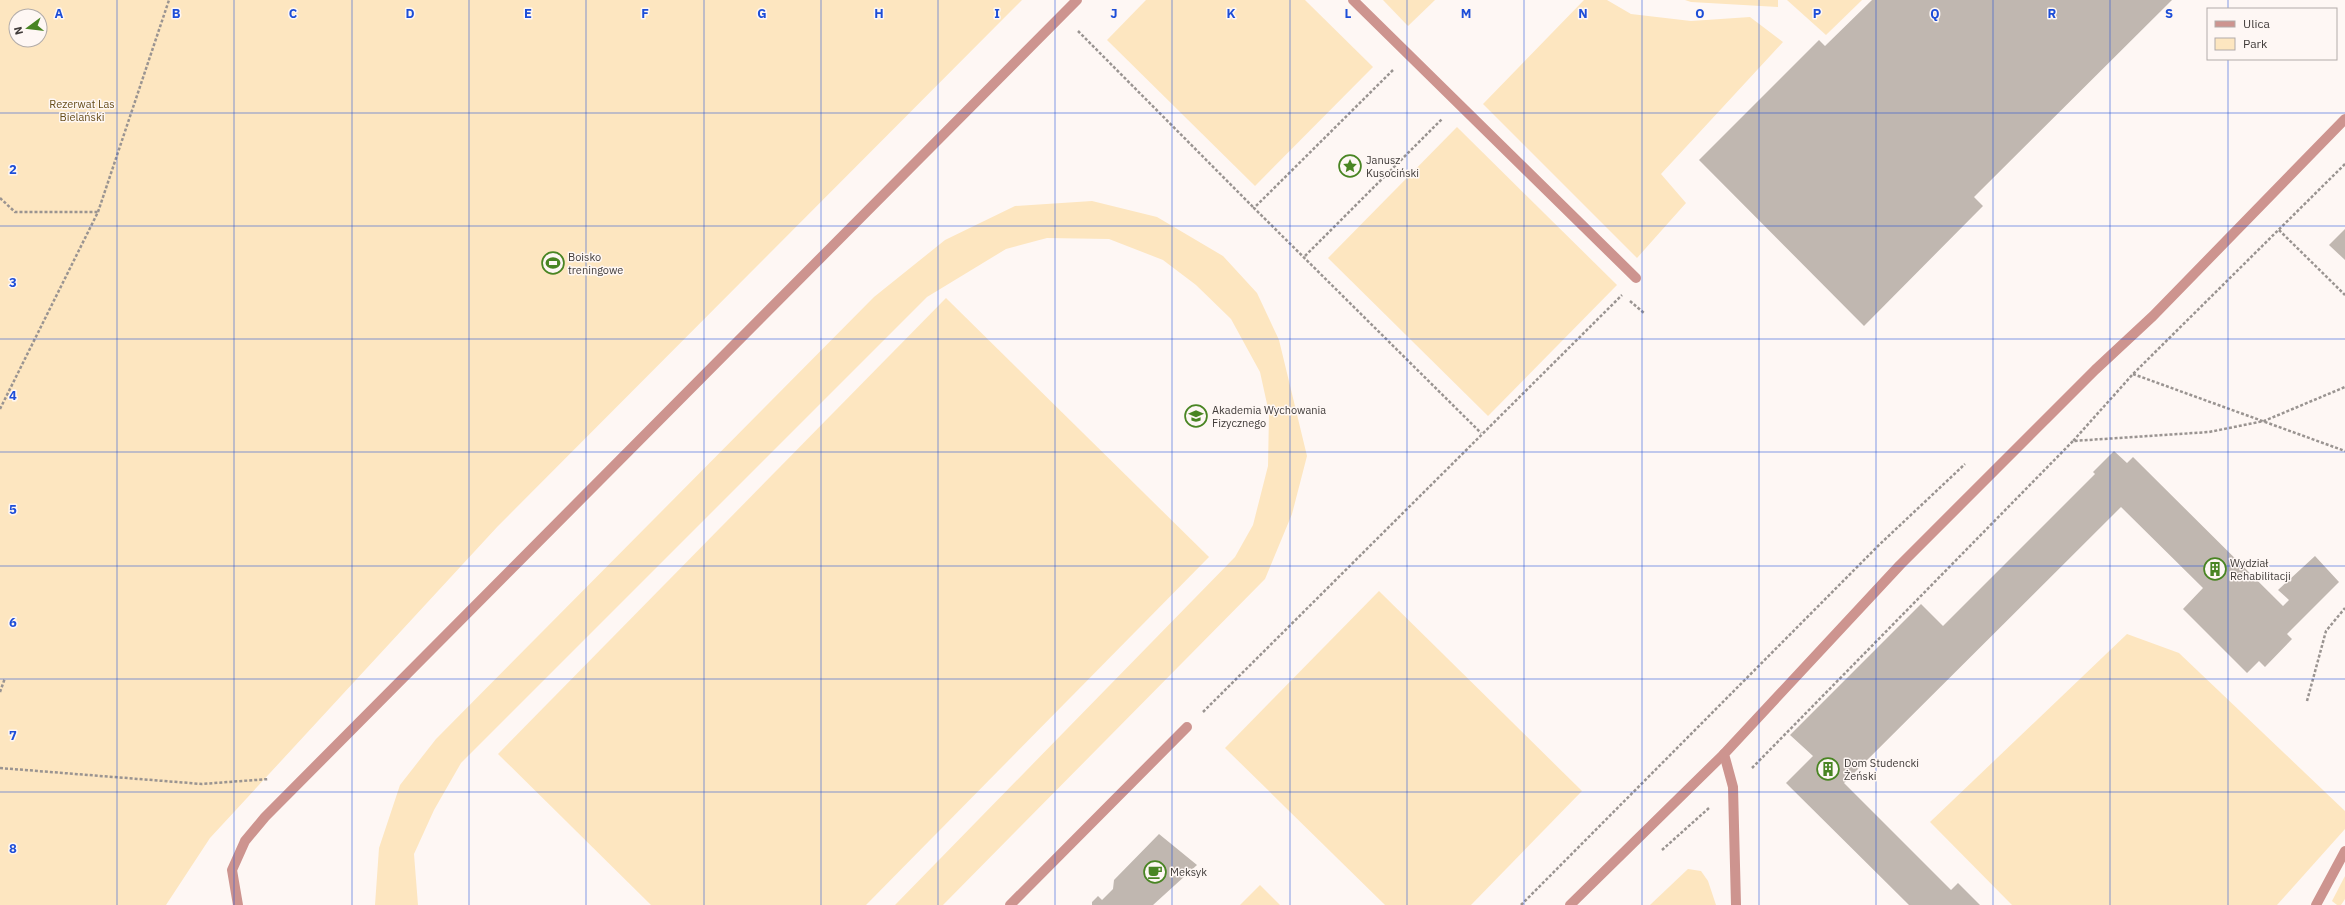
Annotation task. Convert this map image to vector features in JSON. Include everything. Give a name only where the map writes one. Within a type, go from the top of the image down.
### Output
[{"type":"street","points":[[238,905],[232,870],[245,841],[304,777],[1077,0]]},
{"type":"street","points":[[1353,0],[1636,278]]},
{"type":"street","points":[[1570,905],[1724,754],[1900,565],[2095,370],[2153,316],[2345,118]]},
{"type":"street","points":[[1010,905],[1187,728]]},
{"type":"street","points":[[1724,754],[1733,787],[1736,905]]},
{"type":"street","points":[[2316,905],[2345,851]]},
{"type":"path","points":[[0,409],[98,212],[169,0]]},
{"type":"path","points":[[1062,15],[1481,433]]},
{"type":"path","points":[[1254,208],[1408,55]]},
{"type":"path","points":[[1305,256],[1458,103]]},
{"type":"path","points":[[1658,854],[1733,787],[2073,441],[2133,374],[2345,164]]},
{"type":"path","points":[[0,198],[15,212],[98,212]]},
{"type":"path","points":[[2279,230],[2345,295]]},
{"type":"path","points":[[1187,728],[1481,433],[1623,294],[1644,313]]},
{"type":"path","points":[[2133,374],[2345,451]]},
{"type":"path","points":[[2073,441],[2209,432],[2264,421],[2345,387]]},
{"type":"path","points":[[1521,905],[1879,545],[1971,458]]},
{"type":"path","points":[[2307,700],[2326,631],[2345,608]]},
{"type":"path","points":[[0,692],[5,678]]},
{"type":"path","points":[[0,768],[202,784],[304,777]]},
{"type":"green space","name":"Rezerwat Las Bielański","points":[[0,0],[1022,0],[498,526],[210,838],[166,905],[0,905]]},
{"type":"green space","points":[[1146,0],[1305,0],[1373,67],[1255,186],[1107,40]]},
{"type":"green space","points":[[1383,0],[1435,0],[1408,26]]},
{"type":"green space","points":[[1584,0],[1607,0],[1631,14],[1691,21],[1750,17],[1783,42],[1661,174],[1686,203],[1637,258],[1483,104]]},
{"type":"green space","points":[[1685,0],[1778,0],[1778,7],[1691,2]]},
{"type":"green space","points":[[1787,0],[1862,0],[1826,35]]},
{"type":"green space","points":[[1457,127],[1617,285],[1488,416],[1328,258]]},
{"type":"green space","points":[[1092,201],[1157,217],[1223,256],[1257,293],[1279,340],[1307,456],[1292,514],[1265,579],[943,905],[895,905],[1235,557],[1253,525],[1268,466],[1269,413],[1260,372],[1231,319],[1196,285],[1163,260],[1109,239],[1047,238],[1006,249],[927,297],[461,763],[434,810],[414,854],[418,905],[375,905],[379,848],[400,785],[436,739],[874,297],[945,240],[1015,206]]},
{"type":"green space","points":[[946,298],[1209,557],[866,905],[651,905],[498,754]]},
{"type":"green space","points":[[1379,591],[1582,791],[1471,905],[1385,905],[1225,748]]},
{"type":"green space","points":[[2127,634],[2179,653],[2345,811],[2345,829],[2277,905],[2012,905],[1930,822]]},
{"type":"green space","points":[[1688,869],[1701,871],[1708,881],[1716,905],[1650,905]]},
{"type":"green space","points":[[2345,876],[2345,899],[2341,905],[2337,905],[2332,901]]},
{"type":"green space","points":[[1260,885],[1280,905],[1240,905]]},
{"type":"building","points":[[1872,0],[2172,0],[1974,197],[1983,206],[1864,326],[1699,160],[1819,40],[1825,46]]},
{"type":"building","points":[[2345,229],[2345,260],[2329,245]]},
{"type":"building","name":"Wydział Rehabilitacji","points":[[2114,451],[2127,463],[2133,457],[2283,606],[2289,600],[2278,590],[2315,556],[2339,582],[2287,634],[2292,639],[2265,667],[2259,661],[2247,673],[2183,609],[2203,588],[2121,507],[1844,783],[1951,890],[1958,883],[1980,905],[1909,905],[1786,783],[1813,756],[1790,735],[1921,604],[1943,626],[2095,474],[2093,472]]},
{"type":"building","name":"Meksyk","points":[[1159,834],[1197,865],[1153,905],[1092,905],[1092,902],[1098,896],[1102,900],[1113,889],[1114,880]]},
{"type":"place","name":"Janusz Kusociński","points":[[1350,166]]},
{"type":"place","name":"Boisko treningowe","points":[[553,263]]},
{"type":"place","name":"Akademia Wychowania Fizycznego","points":[[1196,416]]},
{"type":"place","name":"Wydział Rehabilitacji","points":[[2215,569]]},
{"type":"place","name":"Dom Studencki Żeński","points":[[1828,769]]},
{"type":"place","name":"Meksyk","points":[[1155,872]]}]
